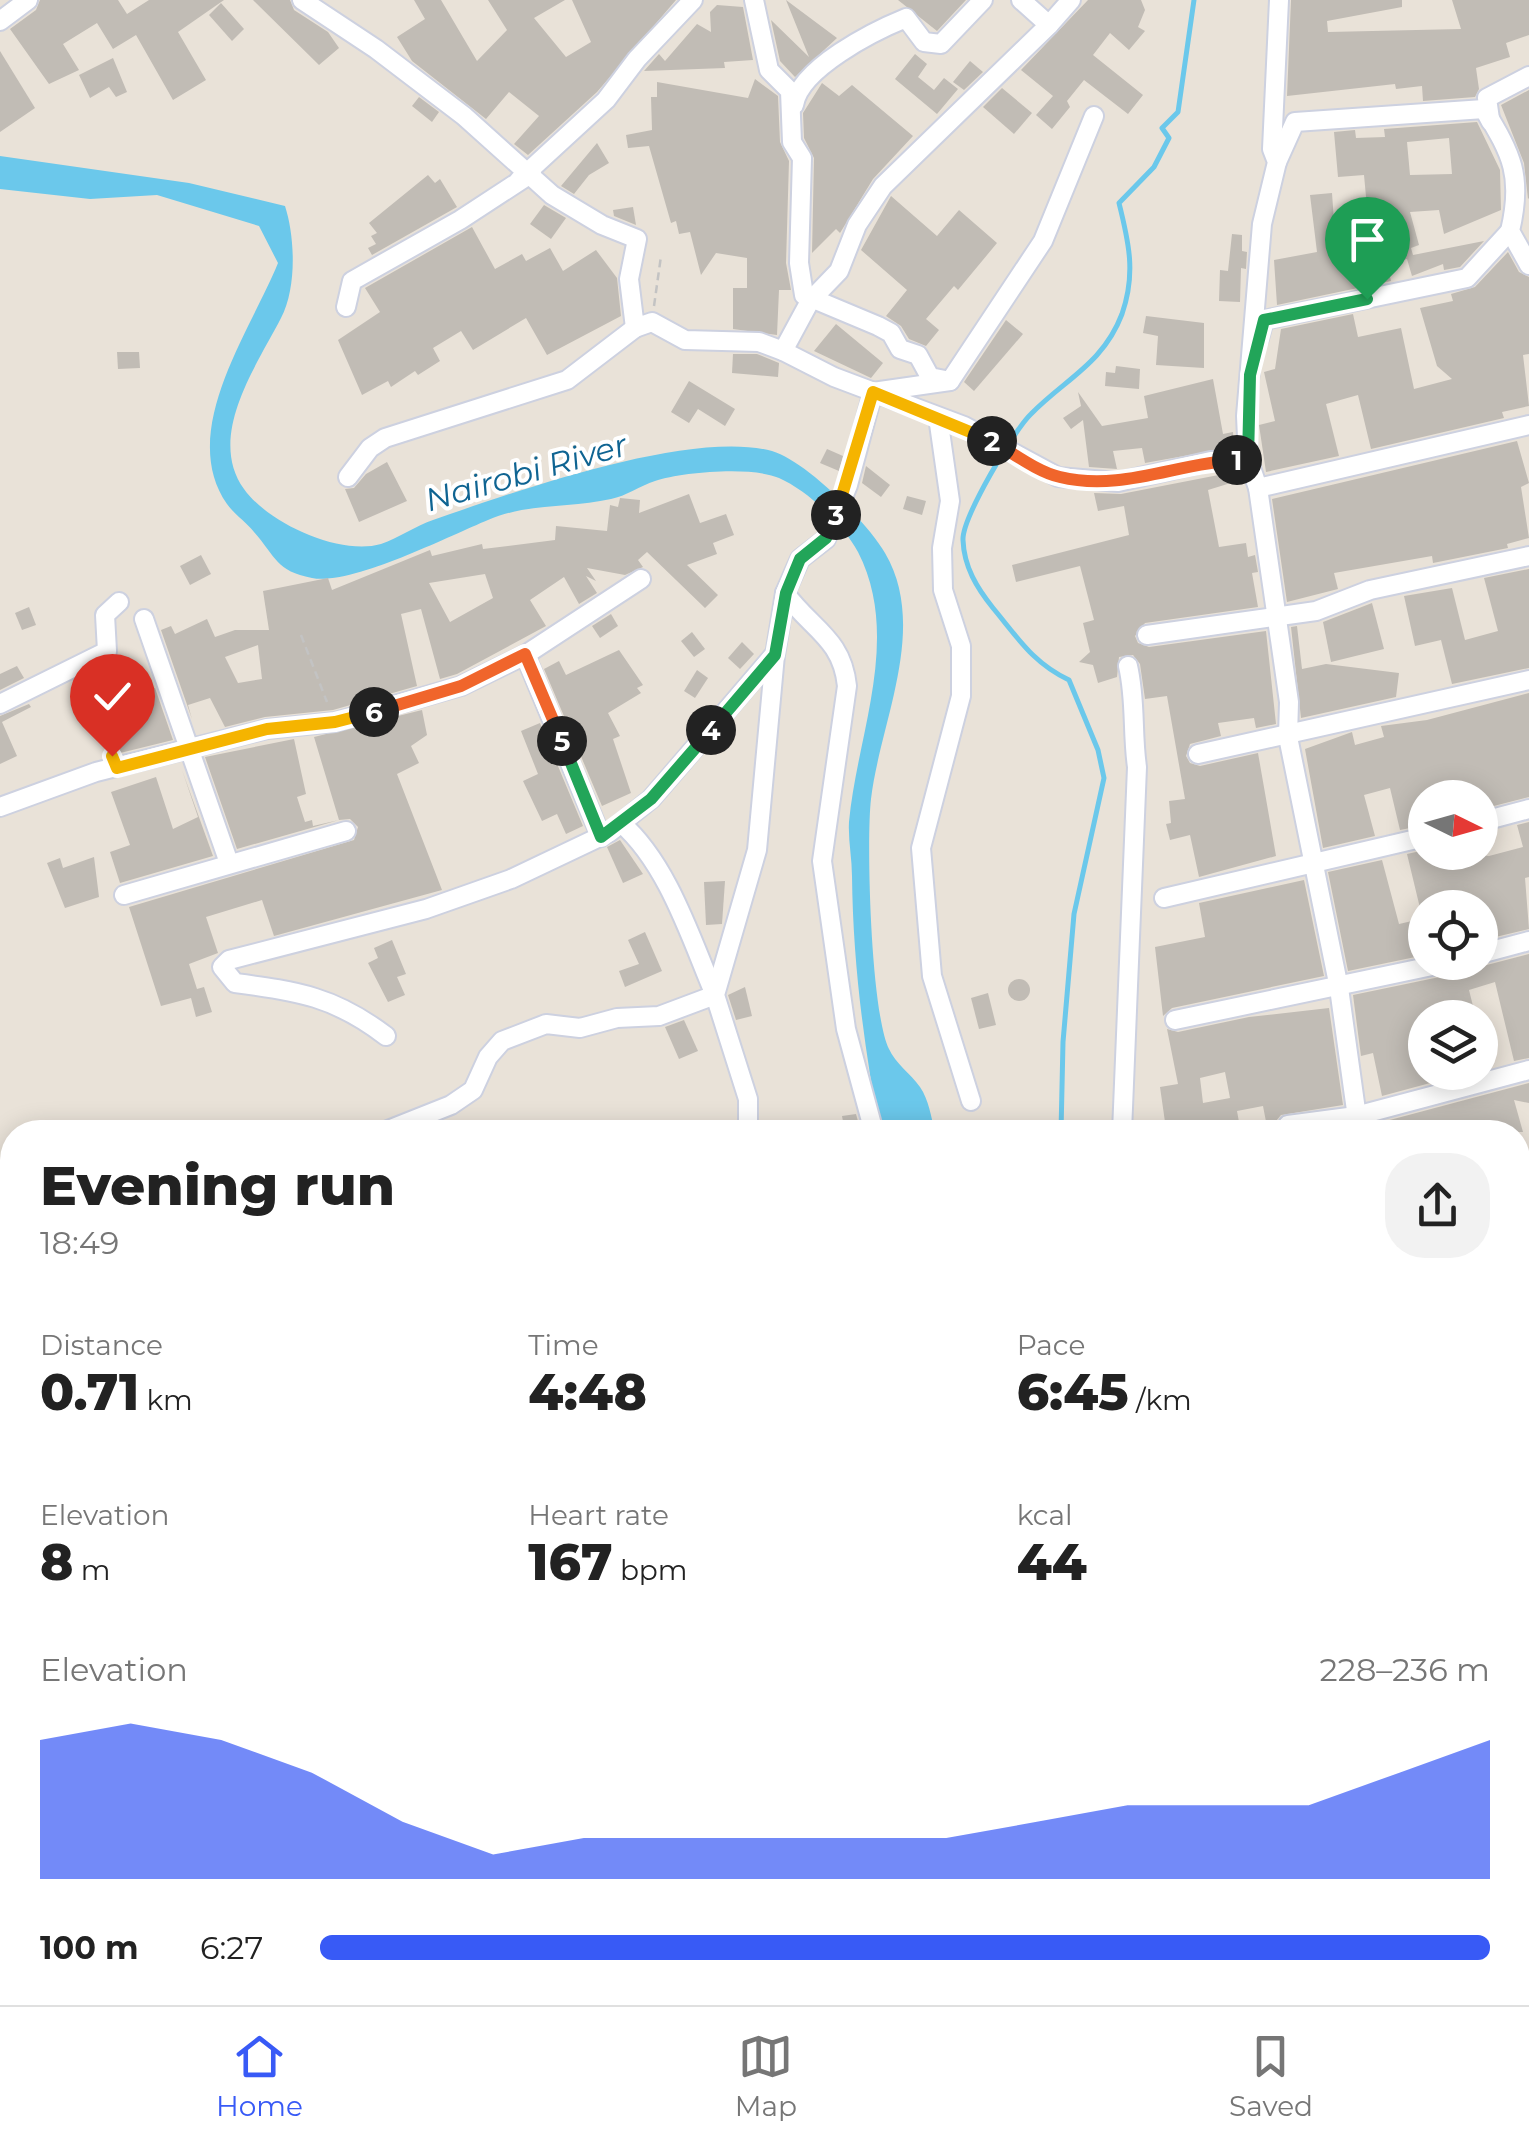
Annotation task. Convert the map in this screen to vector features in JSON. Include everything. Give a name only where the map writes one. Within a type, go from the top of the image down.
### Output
[{"type":"street","points":[[0,21],[28,0]]},
{"type":"street","points":[[302,0],[376,49],[532,173],[552,195],[602,225],[636,239],[629,279],[644,326]]},
{"type":"street","points":[[532,173],[519,180],[606,100],[636,59],[693,0]]},
{"type":"street","points":[[754,0],[769,70],[790,91],[792,142],[802,158],[799,262],[804,296],[891,333],[900,349],[918,355],[930,377],[950,381]]},
{"type":"street","points":[[792,125],[798,90],[850,43],[906,18],[924,42],[940,44],[982,0]]},
{"type":"street","points":[[1021,0],[1049,25]]},
{"type":"street","points":[[783,350],[810,300],[839,271],[857,225],[883,186],[1072,0]]},
{"type":"street","points":[[1277,162],[1272,149],[1279,0]]},
{"type":"street","points":[[1252,364],[1264,320],[1467,278],[1510,231],[1524,194],[1511,153],[1487,114],[1487,98],[1529,76]]},
{"type":"street","points":[[1357,1120],[1339,988],[1288,737],[1289,702],[1277,618],[1258,488],[1248,459],[1262,224],[1277,162],[1295,122],[1487,114]]},
{"type":"street","points":[[873,392],[950,381],[1043,241],[1094,116]]},
{"type":"street","points":[[346,307],[352,281],[460,220],[532,173]]},
{"type":"street","points":[[1510,231],[1529,265]]},
{"type":"street","points":[[644,326],[685,340],[759,342],[783,350],[873,392],[964,426],[1058,477],[1118,482],[1210,461],[1248,459]]},
{"type":"street","points":[[348,477],[370,448],[385,438],[566,380],[644,326]]},
{"type":"street","points":[[715,995],[757,850],[775,655],[786,593],[800,559],[826,538],[848,485],[873,392]]},
{"type":"street","points":[[938,417],[950,501],[942,548],[943,590],[961,646],[961,696],[921,848],[932,976],[971,1101]]},
{"type":"street","points":[[1258,488],[1529,425]]},
{"type":"street","points":[[1147,635],[1316,611],[1370,590],[1529,556]]},
{"type":"street","points":[[0,807],[117,768],[267,729],[335,722],[461,686],[525,654],[641,579]]},
{"type":"street","points":[[786,593],[801,614],[832,640],[845,662],[847,686],[822,861],[846,1029],[871,1120]]},
{"type":"street","points":[[0,704],[107,651],[105,615],[119,602]]},
{"type":"street","points":[[144,619],[229,862]]},
{"type":"street","points":[[525,654],[601,837]]},
{"type":"street","points":[[386,1036],[352,1010],[305,992],[235,983],[222,967],[229,960],[426,910],[511,879],[601,837],[651,799],[775,655]]},
{"type":"street","points":[[1122,1120],[1137,767],[1132,726],[1136,698],[1128,666]]},
{"type":"street","points":[[1198,754],[1288,737],[1529,680]]},
{"type":"street","points":[[1498,817],[1529,809]]},
{"type":"street","points":[[621,823],[638,838],[715,995],[748,1099],[748,1120]]},
{"type":"street","points":[[124,895],[346,830]]},
{"type":"street","points":[[1164,898],[1408,841]]},
{"type":"street","points":[[1498,949],[1529,941]]},
{"type":"street","points":[[1175,1020],[1408,972]]},
{"type":"street","points":[[412,1120],[450,1105],[473,1090],[488,1058],[502,1041],[546,1024],[580,1028],[616,1018],[660,1016],[715,995]]},
{"type":"street","points":[[1371,1120],[1529,1070]]},
{"type":"path","points":[[644,326],[661,256]]},
{"type":"path","points":[[301,635],[335,722]]},
{"type":"path","points":[[93,658],[98,723],[117,768]]},
{"type":"water","points":[[0,156],[189,183],[285,206],[292,247],[290,292],[239,401],[230,447],[234,468],[255,502],[306,534],[346,545],[381,544],[433,520],[554,480],[650,456],[737,447],[772,451],[786,457],[818,479],[850,510],[885,553],[897,582],[903,612],[898,675],[871,799],[871,927],[883,1030],[895,1059],[923,1092],[932,1120],[878,1120],[874,1100],[857,973],[849,829],[873,686],[876,618],[871,585],[858,552],[834,520],[813,500],[779,478],[752,472],[699,473],[655,481],[611,499],[503,515],[350,575],[312,578],[291,571],[278,562],[227,504],[214,476],[210,446],[223,382],[278,263],[259,226],[157,195],[90,199],[0,189]]},
{"type":"building","points":[[40,0],[118,0],[127,14],[149,0],[224,0],[178,32],[206,80],[173,100],[136,35],[113,49],[97,23],[63,44],[79,70],[49,84],[10,29],[36,10]]},
{"type":"building","points":[[253,0],[290,0],[294,10],[328,32],[339,48],[319,65]]},
{"type":"building","points":[[414,0],[441,0],[477,61],[507,30],[488,0],[565,0],[534,18],[566,57],[591,42],[572,0],[676,0],[597,92],[528,155],[514,144],[539,116],[509,92],[486,119],[412,61],[397,37],[425,19]]},
{"type":"building","points":[[786,0],[837,38],[795,77],[780,61],[771,20],[809,57]]},
{"type":"building","points":[[898,0],[966,0],[937,31]]},
{"type":"building","points":[[1088,0],[1141,0],[1145,10],[1138,27],[1145,31],[1129,50],[1110,33],[1093,55],[1143,95],[1128,114],[1084,80],[1067,101],[1070,107],[1052,129],[1036,115],[1053,96],[1021,70]]},
{"type":"building","points":[[1291,0],[1402,0],[1402,7],[1327,21],[1328,32],[1461,29],[1452,0],[1529,0],[1529,35],[1506,43],[1510,57],[1476,68],[1479,89],[1475,97],[1423,101],[1422,86],[1396,89],[1395,84],[1287,96]]},
{"type":"building","points":[[221,3],[244,29],[232,41],[209,15]]},
{"type":"building","points":[[717,5],[743,7],[753,60],[724,62],[725,68],[644,71],[659,54],[665,61],[697,24],[711,32],[710,12]]},
{"type":"building","points":[[0,51],[35,108],[0,132]]},
{"type":"building","points":[[915,54],[927,64],[918,77],[934,90],[944,78],[958,89],[937,114],[895,79]]},
{"type":"building","points":[[113,58],[127,92],[116,97],[109,87],[90,98],[79,75]]},
{"type":"building","points":[[970,61],[983,72],[964,90],[953,82]]},
{"type":"building","points":[[755,79],[778,96],[780,142],[789,161],[786,263],[791,290],[779,290],[777,335],[733,329],[733,288],[747,288],[747,258],[716,253],[701,275],[690,232],[679,234],[676,221],[671,223],[649,146],[628,148],[626,135],[652,130],[651,97],[657,97],[657,82],[748,98]]},
{"type":"building","points":[[822,83],[839,96],[852,85],[913,136],[873,179],[840,233],[836,229],[812,253],[814,158],[804,138],[803,113]]},
{"type":"building","points":[[1002,88],[1032,113],[1014,134],[983,107]]},
{"type":"building","points":[[1529,90],[1528,199],[1524,163],[1501,105]]},
{"type":"building","points":[[419,97],[439,112],[432,122],[412,106]]},
{"type":"building","points":[[1477,122],[1500,170],[1501,210],[1444,234],[1439,210],[1410,212],[1419,245],[1411,248],[1413,255],[1484,241],[1460,267],[1444,270],[1443,264],[1412,276],[1407,259],[1387,264],[1391,281],[1277,305],[1274,260],[1317,252],[1310,195],[1332,193],[1336,249],[1370,240],[1364,175],[1338,177],[1334,132],[1355,130],[1356,138],[1385,137],[1384,129]],"holes":[[[1449,138],[1452,174],[1410,175],[1407,142]]]},
{"type":"building","points":[[597,143],[609,163],[589,175],[574,194],[561,186]]},
{"type":"building","points":[[428,175],[435,183],[440,179],[457,207],[372,255],[368,248],[376,244],[371,236],[377,233],[369,223]]},
{"type":"building","points":[[891,196],[937,236],[959,210],[997,243],[958,290],[954,286],[926,319],[939,330],[926,346],[909,339],[901,326],[886,316],[907,290],[861,250]]},
{"type":"building","points":[[544,205],[566,218],[551,239],[530,224]]},
{"type":"building","points":[[633,207],[636,225],[614,216],[613,210]]},
{"type":"building","points":[[472,227],[495,269],[522,254],[526,261],[550,248],[563,271],[596,250],[617,278],[621,316],[547,355],[526,318],[473,350],[461,331],[433,348],[440,361],[391,387],[388,381],[362,395],[338,340],[380,312],[365,288]]},
{"type":"building","points":[[1232,234],[1242,235],[1242,251],[1247,252],[1246,269],[1241,268],[1240,302],[1219,301],[1220,270],[1228,271]]},
{"type":"building","points":[[1508,252],[1519,272],[1529,277],[1529,354],[1523,355],[1529,406],[1502,412],[1504,418],[1371,449],[1358,395],[1326,404],[1339,456],[1266,472],[1259,425],[1275,421],[1264,372],[1275,369],[1281,329],[1353,314],[1358,337],[1401,328],[1414,389],[1452,379],[1437,366],[1420,308],[1453,301],[1451,294],[1475,287]]},
{"type":"building","points":[[1146,316],[1204,323],[1204,368],[1156,365],[1158,336],[1143,333]]},
{"type":"building","points":[[1006,320],[1023,334],[974,391],[964,382]]},
{"type":"building","points":[[836,324],[883,363],[871,378],[814,351]]},
{"type":"building","points":[[117,352],[139,352],[140,368],[118,369]]},
{"type":"building","points":[[733,354],[757,354],[779,363],[778,377],[732,373]]},
{"type":"building","points":[[1116,366],[1140,369],[1139,389],[1105,386],[1106,372],[1115,373]]},
{"type":"building","points":[[1213,379],[1223,434],[1233,432],[1234,447],[1145,463],[1142,448],[1113,451],[1117,469],[1089,467],[1083,420],[1071,429],[1063,418],[1081,406],[1078,392],[1102,426],[1148,418],[1144,396]]},
{"type":"building","points":[[689,381],[735,409],[725,426],[698,409],[689,423],[671,412]]},
{"type":"building","points":[[1517,441],[1529,483],[1521,487],[1529,538],[1507,544],[1508,548],[1433,563],[1432,556],[1334,573],[1338,589],[1287,602],[1272,499]]},
{"type":"building","points":[[827,449],[843,456],[839,471],[820,463]]},
{"type":"building","points":[[387,462],[407,501],[359,522],[345,489],[354,488],[366,474]]},
{"type":"building","points":[[866,466],[890,485],[881,497],[862,483]]},
{"type":"building","points":[[1234,472],[1234,482],[1208,490],[1219,547],[1246,543],[1248,557],[1255,555],[1258,572],[1252,573],[1258,607],[1145,623],[1135,636],[1138,643],[1149,647],[1266,631],[1276,724],[1256,728],[1254,718],[1218,723],[1221,736],[1190,744],[1186,756],[1190,763],[1200,766],[1258,753],[1276,856],[1199,877],[1190,835],[1170,840],[1166,824],[1171,823],[1169,801],[1185,799],[1167,696],[1145,699],[1140,664],[1133,655],[1119,657],[1117,677],[1098,683],[1093,665],[1079,662],[1090,652],[1083,623],[1094,620],[1080,566],[1016,582],[1012,565],[1129,535],[1124,506],[1098,511],[1094,493],[1121,494]]},
{"type":"building","points":[[689,494],[700,523],[726,514],[734,535],[713,543],[717,554],[687,565],[718,595],[705,608],[647,552],[638,560],[643,567],[625,575],[587,568],[596,581],[586,576],[597,593],[579,604],[564,577],[530,600],[546,626],[457,674],[440,679],[421,609],[401,614],[417,686],[333,710],[265,717],[225,727],[210,698],[188,705],[192,719],[161,630],[171,626],[175,634],[207,619],[215,637],[235,630],[269,630],[263,591],[328,578],[332,590],[430,550],[432,556],[482,544],[483,549],[555,540],[556,526],[607,531],[610,505],[618,507],[620,498],[640,500],[639,513]],"holes":[[[485,574],[493,598],[450,622],[429,583]],[[258,645],[262,679],[238,683],[225,657]]]},
{"type":"building","points":[[907,496],[926,501],[922,515],[903,509]]},
{"type":"building","points":[[201,555],[211,574],[190,585],[180,566]]},
{"type":"building","points":[[1529,569],[1529,668],[1452,684],[1441,640],[1415,646],[1404,596],[1452,588],[1465,640],[1498,631],[1484,578]]},
{"type":"building","points":[[1372,603],[1384,649],[1331,662],[1323,622]]},
{"type":"building","points":[[29,607],[36,625],[22,630],[15,613]]},
{"type":"building","points":[[611,614],[618,626],[600,638],[592,626]]},
{"type":"building","points":[[1297,626],[1302,669],[1326,664],[1399,673],[1396,697],[1301,718],[1291,627]]},
{"type":"building","points":[[692,632],[705,649],[694,657],[681,641]]},
{"type":"building","points":[[742,642],[754,654],[740,669],[728,658]]},
{"type":"building","points":[[619,650],[643,685],[637,688],[641,693],[608,713],[620,736],[613,739],[631,793],[602,806],[544,669],[559,661],[566,675]]},
{"type":"building","points":[[17,666],[24,678],[0,690],[0,674]]},
{"type":"building","points":[[697,670],[708,678],[695,698],[684,691]]},
{"type":"building","points":[[155,688],[173,740],[116,754],[112,741],[131,728],[121,702]]},
{"type":"building","points":[[1529,693],[1529,797],[1498,805],[1498,780],[1408,780],[1408,828],[1400,830],[1390,788],[1364,795],[1375,836],[1323,848],[1305,749],[1352,732],[1355,745],[1384,737],[1381,726],[1427,720]]},
{"type":"building","points":[[29,704],[31,707],[2,722],[17,756],[0,764],[0,716]]},
{"type":"building","points":[[422,710],[427,735],[411,746],[419,763],[397,774],[442,890],[274,936],[262,900],[206,917],[218,953],[189,964],[197,989],[204,987],[212,1012],[196,1017],[191,998],[161,1006],[129,907],[354,840],[358,827],[350,819],[339,820],[314,737]]},
{"type":"building","points":[[540,723],[583,826],[566,834],[557,814],[542,821],[523,781],[538,774],[521,731]]},
{"type":"building","points":[[294,739],[306,794],[297,797],[305,822],[312,820],[313,826],[339,820],[237,849],[205,757]]},
{"type":"building","points":[[182,770],[213,856],[120,883],[110,852],[130,845],[111,792],[156,777],[173,829],[198,817]]},
{"type":"building","points":[[1529,822],[1529,877],[1525,878],[1529,929],[1498,936],[1498,890],[1416,890],[1411,870],[1498,870],[1498,854],[1523,847],[1517,825]]},
{"type":"building","points":[[620,840],[643,874],[623,883],[607,847]]},
{"type":"building","points":[[94,857],[99,897],[65,908],[47,863],[60,858],[63,868]]},
{"type":"building","points":[[1382,860],[1399,924],[1408,922],[1408,959],[1348,971],[1328,872]]},
{"type":"building","points":[[1304,880],[1324,976],[1172,1008],[1163,1016],[1155,947],[1205,937],[1199,903]]},
{"type":"building","points":[[725,881],[722,924],[706,925],[704,882]]},
{"type":"building","points":[[645,932],[662,971],[625,987],[619,971],[639,964],[628,940]]},
{"type":"building","points":[[392,940],[406,974],[397,977],[405,995],[388,1002],[368,963],[378,958],[374,948]]},
{"type":"building","points":[[1529,954],[1529,1058],[1514,1061],[1495,982],[1469,990],[1472,1000],[1408,1000],[1408,1089],[1382,1096],[1373,1053],[1361,1056],[1353,995],[1425,980],[1498,980],[1498,962]]},
{"type":"building","points":[[1019,979],[1027,982],[1027,998],[1019,1001],[1011,998],[1008,990],[1011,982]]},
{"type":"building","points":[[745,987],[752,1016],[736,1020],[728,995]]},
{"type":"building","points":[[988,993],[996,1025],[979,1029],[971,998]]},
{"type":"building","points":[[1329,1008],[1343,1105],[1281,1115],[1277,1120],[1266,1120],[1263,1106],[1237,1111],[1239,1120],[1165,1120],[1160,1087],[1178,1084],[1167,1029],[1178,1032],[1249,1017]],"holes":[[[1225,1072],[1230,1098],[1203,1103],[1200,1078]]]},
{"type":"building","points":[[684,1020],[698,1051],[679,1059],[665,1027]]},
{"type":"building","points":[[1529,1083],[1529,1103],[1514,1100],[1520,1120],[1390,1120]]},
{"type":"building","points":[[856,1114],[858,1120],[843,1120],[842,1116]]},
{"type":"waterway","points":[[1061,1120],[1063,1042],[1074,914],[1104,778],[1098,750],[1069,680],[1036,658],[987,600],[969,568],[963,540],[971,513],[1013,437],[1031,414],[1105,346],[1122,314],[1130,258],[1119,203],[1154,167],[1169,138],[1162,128],[1178,112],[1194,0]]},
{"type":"route","points":[[112,756],[117,768],[267,729],[362,716],[461,686],[525,654],[601,837],[651,799],[775,655],[786,593],[800,559],[826,538],[848,485],[873,392],[964,426],[1058,477],[1118,482],[1210,461],[1248,459],[1246,416],[1250,375],[1264,320],[1367,299]]},
{"type":"water label","name":"Nairobi River","points":[[526,472]]}]
